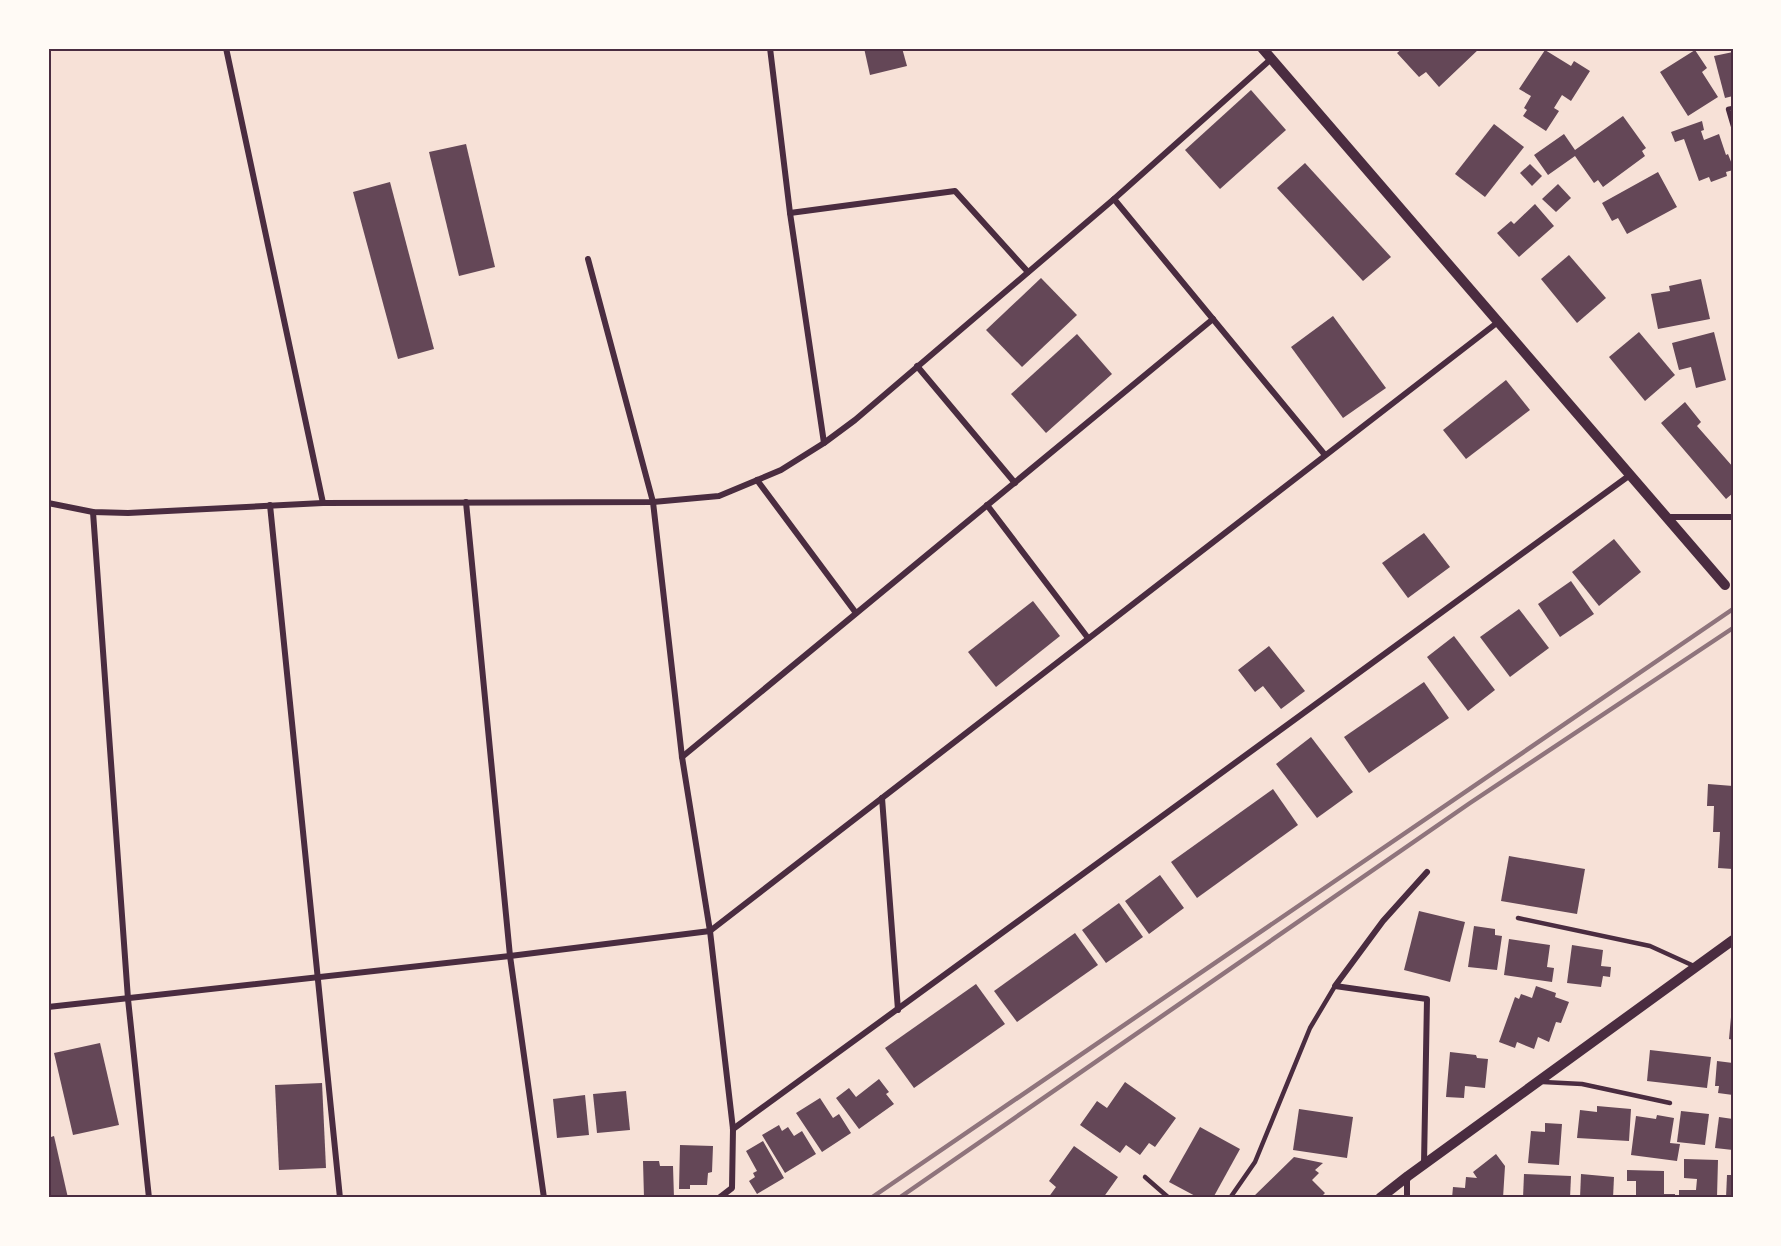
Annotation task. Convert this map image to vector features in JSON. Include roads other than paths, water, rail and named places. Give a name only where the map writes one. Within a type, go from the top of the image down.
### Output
[{"type":"street","points":[[226,48],[323,503]]},
{"type":"street","points":[[770,48],[790,213],[824,443]]},
{"type":"street","points":[[1262,48],[1725,585]]},
{"type":"street","points":[[48,503],[93,512],[128,513],[323,503],[653,502],[719,496],[781,470],[855,420],[1114,199],[1271,59]]},
{"type":"street","points":[[790,213],[955,191],[1028,273]]},
{"type":"street","points":[[1114,199],[1325,455]]},
{"type":"street","points":[[588,259],[653,502],[682,757],[710,931],[733,1130],[732,1188],[719,1198]]},
{"type":"street","points":[[682,757],[1213,319]]},
{"type":"street","points":[[48,1007],[510,956],[710,931],[1498,322]]},
{"type":"street","points":[[918,366],[1015,483]]},
{"type":"street","points":[[733,1130],[1630,475]]},
{"type":"street","points":[[757,480],[856,613]]},
{"type":"street","points":[[466,502],[510,956],[544,1198]]},
{"type":"street","points":[[987,505],[1088,638]]},
{"type":"street","points":[[270,506],[340,1198]]},
{"type":"street","points":[[93,512],[128,999],[149,1198]]},
{"type":"street","points":[[1666,516],[1733,517]]},
{"type":"street","points":[[882,798],[898,1010]]},
{"type":"street","points":[[1424,1164],[1427,999],[1335,986],[1383,921],[1427,872]]},
{"type":"street","points":[[1380,1198],[1407,1176],[1733,940]]},
{"type":"street","points":[[1407,1176],[1407,1198]]},
{"type":"lane","points":[[1733,108],[1728,109],[1733,126]]},
{"type":"lane","points":[[1518,918],[1650,946],[1696,967]]},
{"type":"lane","points":[[1230,1198],[1255,1162],[1310,1028],[1335,986]]},
{"type":"lane","points":[[1539,1082],[1582,1084],[1670,1103]]},
{"type":"lane","points":[[1145,1177],[1169,1198]]},
{"type":"railway","points":[[871,1198],[1733,609]]},
{"type":"railway","points":[[899,1198],[1470,803],[1733,628]]}]
